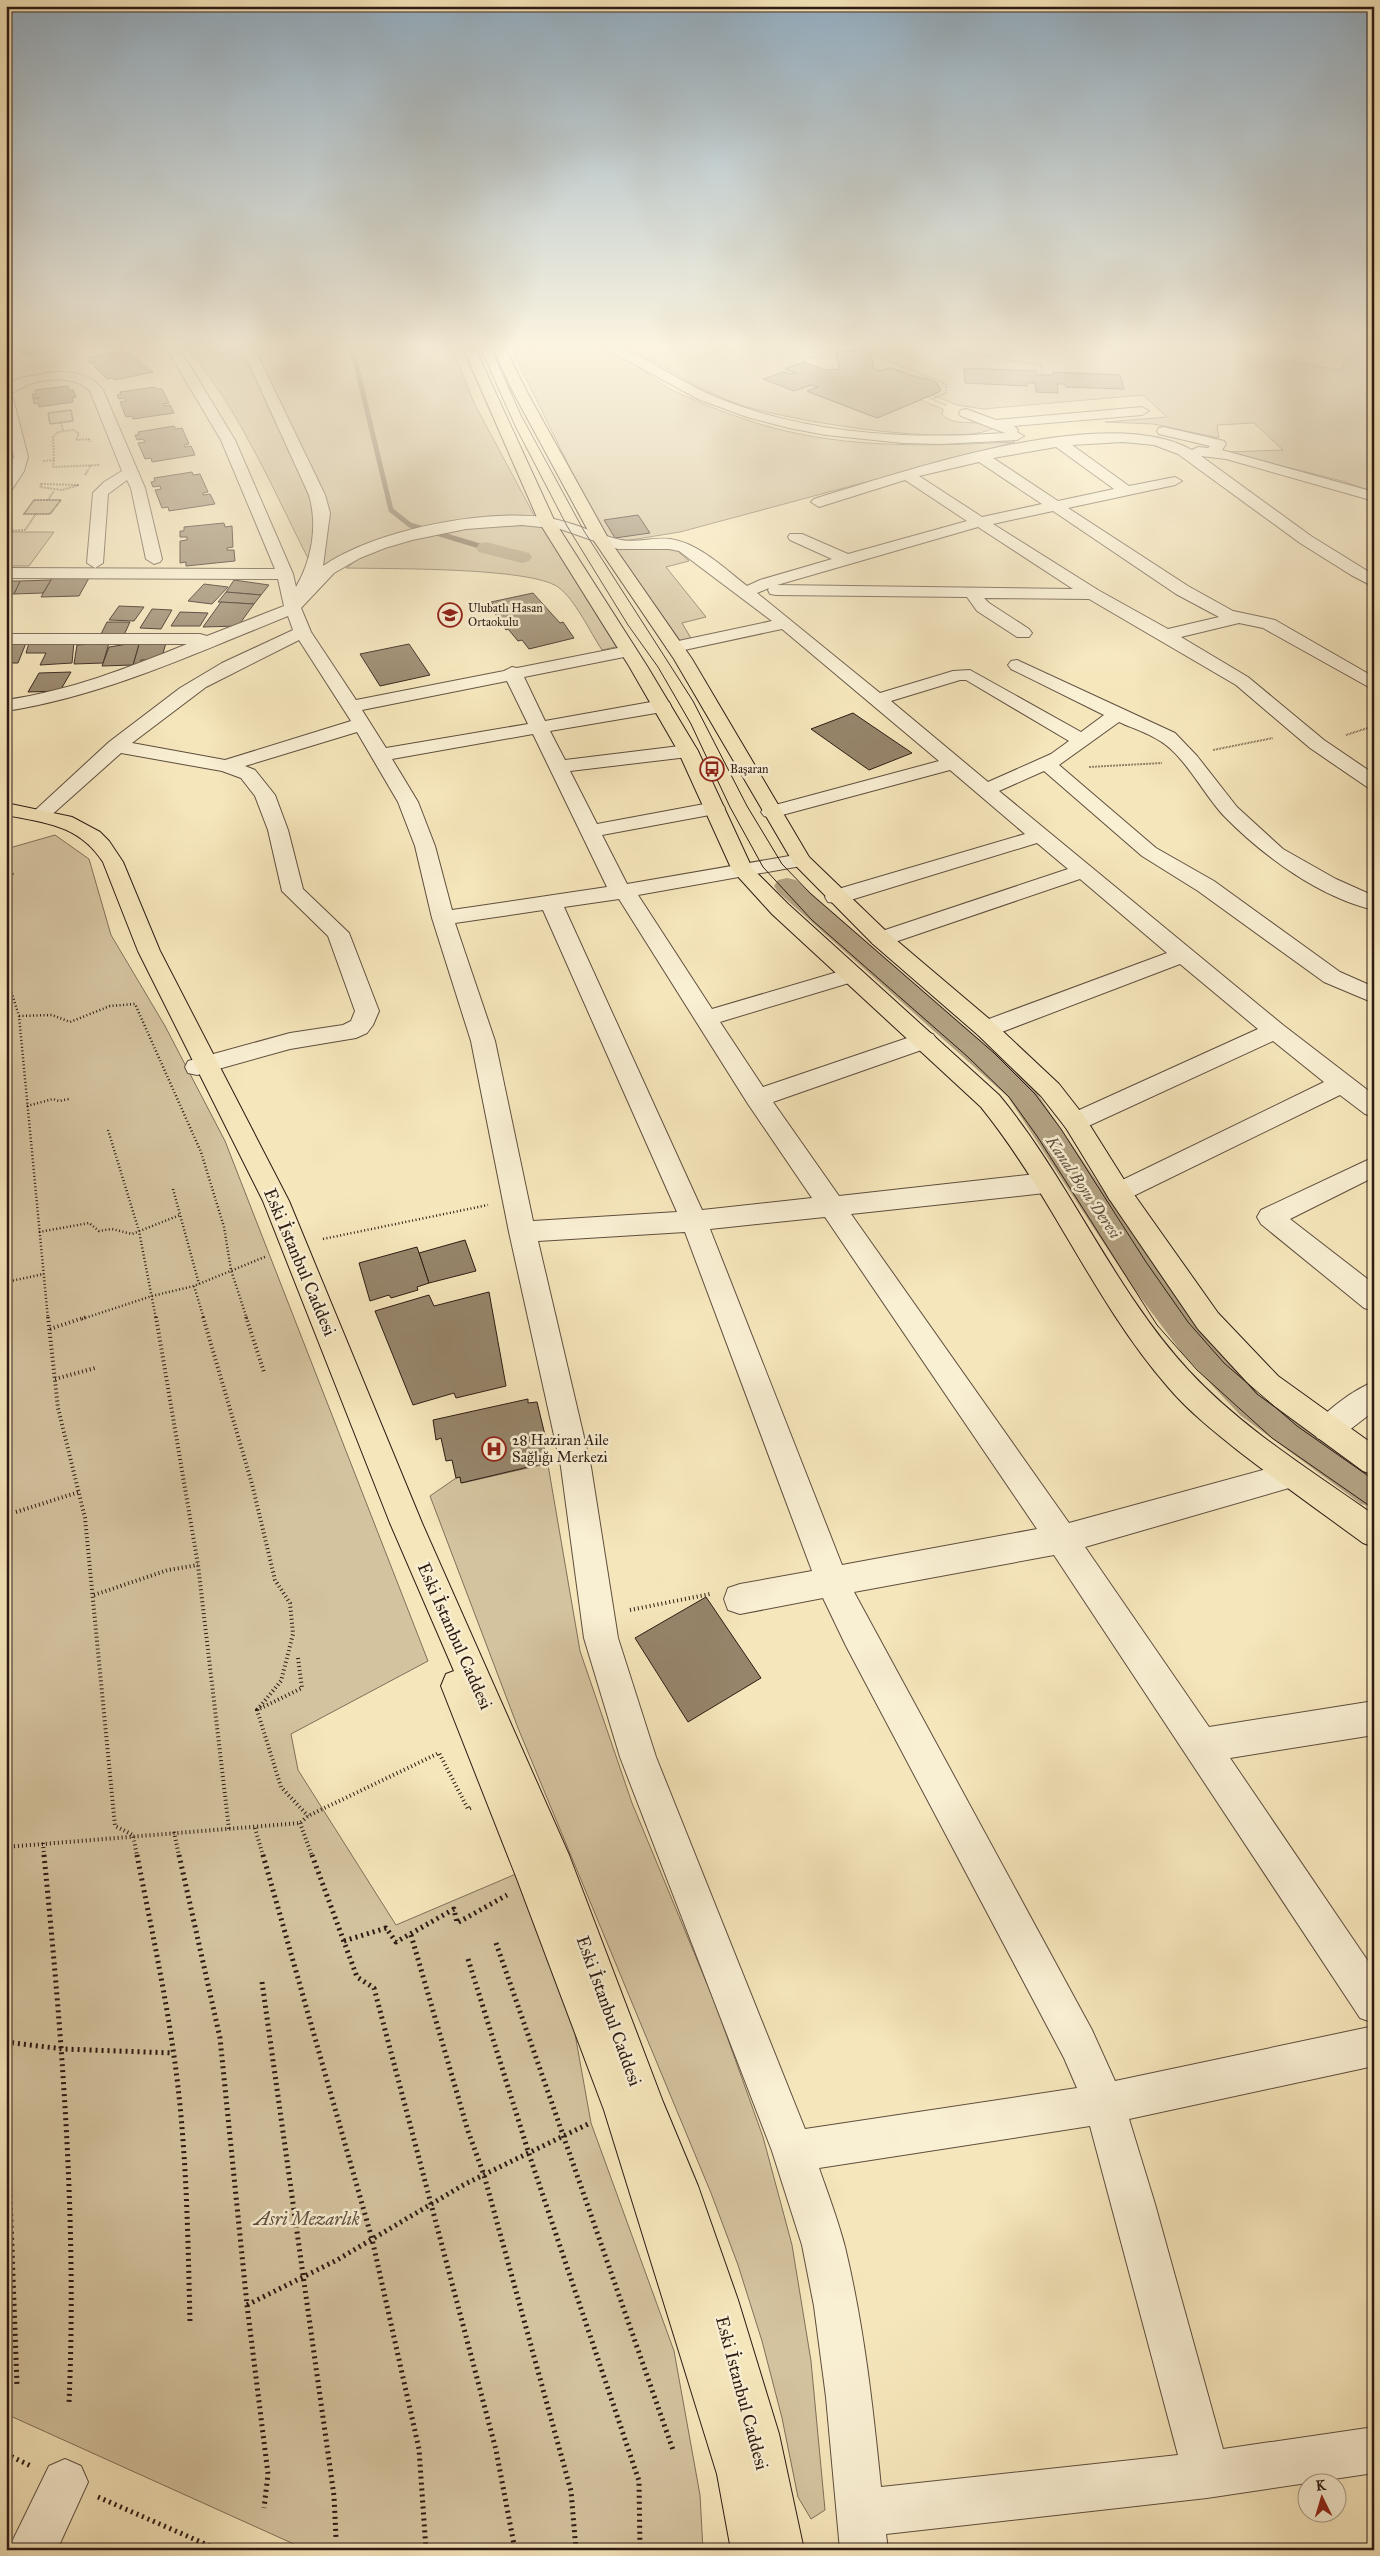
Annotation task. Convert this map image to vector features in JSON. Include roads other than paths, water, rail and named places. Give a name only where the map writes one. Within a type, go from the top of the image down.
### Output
[{"type":"main road","points":[[522,467],[547,522],[662,706],[688,751],[715,808],[772,865],[836,897],[881,939],[986,1029],[1050,1090],[1075,1122],[1119,1193],[1208,1321],[1268,1385],[1374,1462]]},
{"type":"main road","points":[[561,467],[600,538],[675,647],[771,812],[772,865],[780,909],[851,976],[925,1040],[990,1101],[1012,1128],[1112,1289],[1150,1344],[1179,1380],[1215,1416],[1292,1475],[1374,1532]]},
{"type":"main road","name":"Eski İstanbul Caddesi","points":[[6,809],[40,814],[65,821],[93,836],[108,853],[124,886],[148,951],[289,1248],[556,1868],[643,2103],[678,2186],[716,2300],[756,2434],[780,2550]]},
{"type":"main road","name":"Eski İstanbul Caddesi","points":[[6,819],[33,823],[70,834],[97,856],[140,962],[170,1022],[203,1066]]},
{"type":"main road","name":"Eski İstanbul Caddesi","points":[[289,1248],[536,1879],[624,2110],[740,2474],[755,2550]]},
{"type":"street","points":[[6,488],[17,467]]},
{"type":"street","points":[[128,467],[138,488],[154,559]]},
{"type":"street","points":[[240,467],[285,574],[296,615],[408,802],[418,826],[443,918],[483,1041],[522,1232],[576,1467],[598,1617],[610,1670],[638,1757],[793,2151],[823,2245],[836,2306],[863,2531],[1374,2450]]},
{"type":"street","points":[[296,615],[314,570],[319,547],[322,513],[317,495],[304,467]]},
{"type":"street","points":[[819,502],[908,475],[942,467]]},
{"type":"street","points":[[997,467],[1182,590],[1221,613],[1269,624],[1374,685]]},
{"type":"street","points":[[1094,467],[1128,492]]},
{"type":"street","points":[[1206,467],[1321,552],[1374,582]]},
{"type":"street","points":[[1270,467],[1348,488],[1374,497]]},
{"type":"street","points":[[95,563],[101,493],[109,485],[130,472]]},
{"type":"street","points":[[908,475],[1092,594],[1166,635],[1242,682],[1305,732],[1317,744],[1374,783]]},
{"type":"street","points":[[747,592],[766,583],[979,522],[1175,481]]},
{"type":"street","points":[[40,814],[116,746],[187,691],[252,655],[296,615],[332,567],[361,551],[408,537],[451,528],[506,522],[547,522],[633,546],[666,544],[685,548],[747,592],[1042,835],[1275,1032],[1374,1108]]},
{"type":"street","points":[[796,536],[847,560]]},
{"type":"street","points":[[6,574],[285,574]]},
{"type":"street","points":[[747,592],[794,589],[1092,594]]},
{"type":"street","points":[[970,592],[983,606],[1023,633]]},
{"type":"street","points":[[6,706],[56,697],[133,672],[218,639],[296,615]]},
{"type":"street","points":[[1166,635],[1237,618]]},
{"type":"street","points":[[675,647],[785,623]]},
{"type":"street","points":[[6,639],[218,639]]},
{"type":"street","points":[[226,766],[356,715],[512,672],[628,651]]},
{"type":"street","points":[[1017,665],[1116,715],[1168,737],[1188,758],[1230,812],[1276,853],[1328,884],[1374,904]]},
{"type":"street","points":[[512,672],[622,892],[707,1018],[757,1098],[834,1206],[1062,1539],[1374,2004]]},
{"type":"street","points":[[876,700],[959,675],[970,675],[1082,741]]},
{"type":"street","points":[[381,755],[662,706]]},
{"type":"street","points":[[986,790],[1047,764],[1082,741],[1116,715]]},
{"type":"street","points":[[116,746],[226,766],[248,774],[266,794],[278,830],[293,891],[338,932],[367,1011],[365,1020],[359,1027],[348,1032],[290,1041],[203,1066]]},
{"type":"street","points":[[558,767],[688,751]]},
{"type":"street","points":[[771,812],[954,763]]},
{"type":"street","points":[[1047,764],[1149,852],[1206,886],[1332,977],[1374,996]]},
{"type":"street","points":[[590,831],[715,808]]},
{"type":"street","points":[[836,897],[1042,835]]},
{"type":"street","points":[[443,918],[622,892],[772,865]]},
{"type":"street","points":[[881,939],[1084,871]]},
{"type":"street","points":[[551,903],[694,1221],[832,1582],[858,1636],[1078,2044],[1104,2104],[1136,2213],[1207,2475]]},
{"type":"street","points":[[986,1029],[1184,955]]},
{"type":"street","points":[[707,1018],[851,976]]},
{"type":"street","points":[[1075,1122],[1275,1032]]},
{"type":"street","points":[[757,1098],[925,1040]]},
{"type":"street","points":[[1119,1193],[1343,1083]]},
{"type":"street","points":[[1374,1166],[1270,1217],[1374,1300]]},
{"type":"street","points":[[522,1232],[694,1221],[1045,1183]]},
{"type":"street","points":[[1328,1429],[1374,1394]]},
{"type":"street","points":[[728,1596],[832,1582],[1062,1539],[1292,1475]]},
{"type":"street","points":[[1200,1746],[1374,1718]]},
{"type":"street","points":[[793,2151],[1104,2104],[1374,2046]]},
{"type":"street","points":[[32,2550],[65,2482]]},
{"type":"waterway","points":[[381,467],[391,510],[410,525],[486,548]]},
{"type":"waterway","points":[[486,548],[522,557]]},
{"type":"waterway","name":"Kanal Boyu Deresi","points":[[787,886],[1019,1090],[1143,1276],[1195,1344],[1253,1404],[1374,1492]]},
{"type":"tram line","points":[[536,467],[567,526],[628,625],[658,667],[691,724],[730,807],[763,867],[812,920],[968,1057],[1009,1097],[1037,1136],[1157,1325],[1197,1370],[1272,1438],[1374,1509]]},
{"type":"tram line","points":[[549,467],[584,531],[693,701],[747,806],[782,864],[811,894],[994,1053],[1035,1094],[1061,1129],[1146,1262],[1188,1322],[1224,1363],[1297,1426],[1374,1480]]},
{"type":"place","name":"Ulubatlı Hasan Ortaokulu","points":[[450,615]]},
{"type":"place","name":"Başaran","points":[[712,769]]},
{"type":"place","name":"28 Haziran Aile Sağlığı Merkezi","points":[[494,1449]]},
{"type":"park label","name":"Asri Mezarlık","points":[[307,2219]]}]
